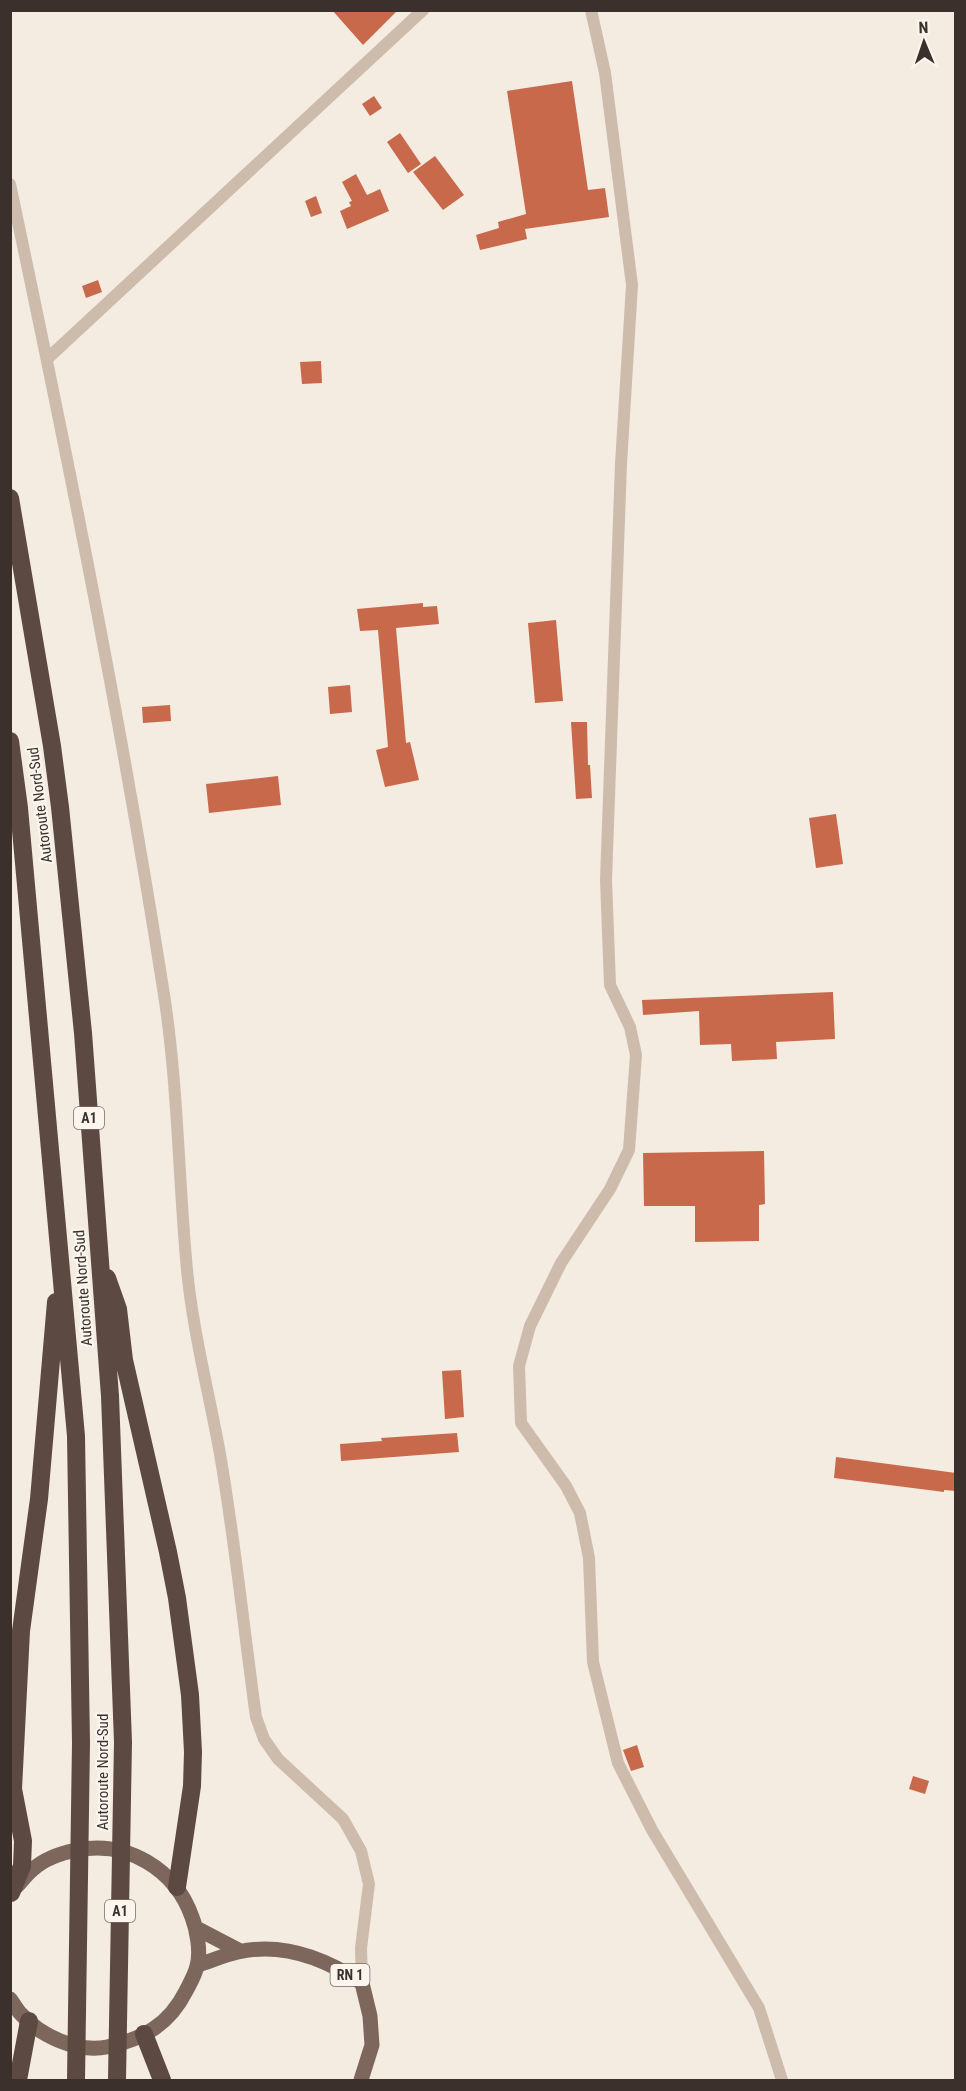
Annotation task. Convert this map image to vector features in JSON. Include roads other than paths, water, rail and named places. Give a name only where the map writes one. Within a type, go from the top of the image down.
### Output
[{"type":"highway","name":"Autoroute Nord-Sud","points":[[10,498],[52,746],[60,807],[83,1033],[111,1407],[123,1742],[117,2080]]},
{"type":"highway","name":"Autoroute Nord-Sud","points":[[10,741],[19,808],[76,1436],[81,1743],[76,2080]]},
{"type":"highway","points":[[99,1254],[118,1309],[124,1360],[177,1598],[190,1695],[192,1786],[177,1887]]},
{"type":"highway","points":[[11,1894],[21,1866],[23,1841],[13,1789],[21,1631],[39,1499],[60,1262]]},
{"type":"highway","points":[[18,2080],[29,2021]]},
{"type":"highway","points":[[144,2034],[162,2080]]},
{"type":"main road","points":[[10,1999],[21,2014],[44,2033],[72,2045],[102,2048],[132,2041],[158,2027],[179,2005],[198,1965],[196,1928],[187,1904],[177,1887],[154,1865],[125,1851],[93,1847],[61,1853],[33,1869],[11,1894]]},
{"type":"main road","points":[[196,1928],[240,1952]]},
{"type":"main road","name":"RN 1","points":[[198,1965],[240,1952],[280,1950],[311,1956],[362,1983],[370,2016],[372,2045],[360,2080]]},
{"type":"street","points":[[47,359],[423,10]]},
{"type":"street","points":[[591,10],[605,73],[632,285],[621,464],[606,880],[610,985],[630,1027],[636,1055],[629,1150],[610,1189],[561,1263],[530,1326],[519,1366],[521,1423],[566,1486],[580,1513],[589,1558],[593,1662],[618,1763],[652,1830],[759,2008],[782,2080]]},
{"type":"street","points":[[10,184],[90,578],[163,986],[174,1082],[188,1272],[233,1536],[256,1717],[264,1739],[278,1759],[343,1819],[361,1851],[369,1884],[361,1948],[362,1983]]}]
